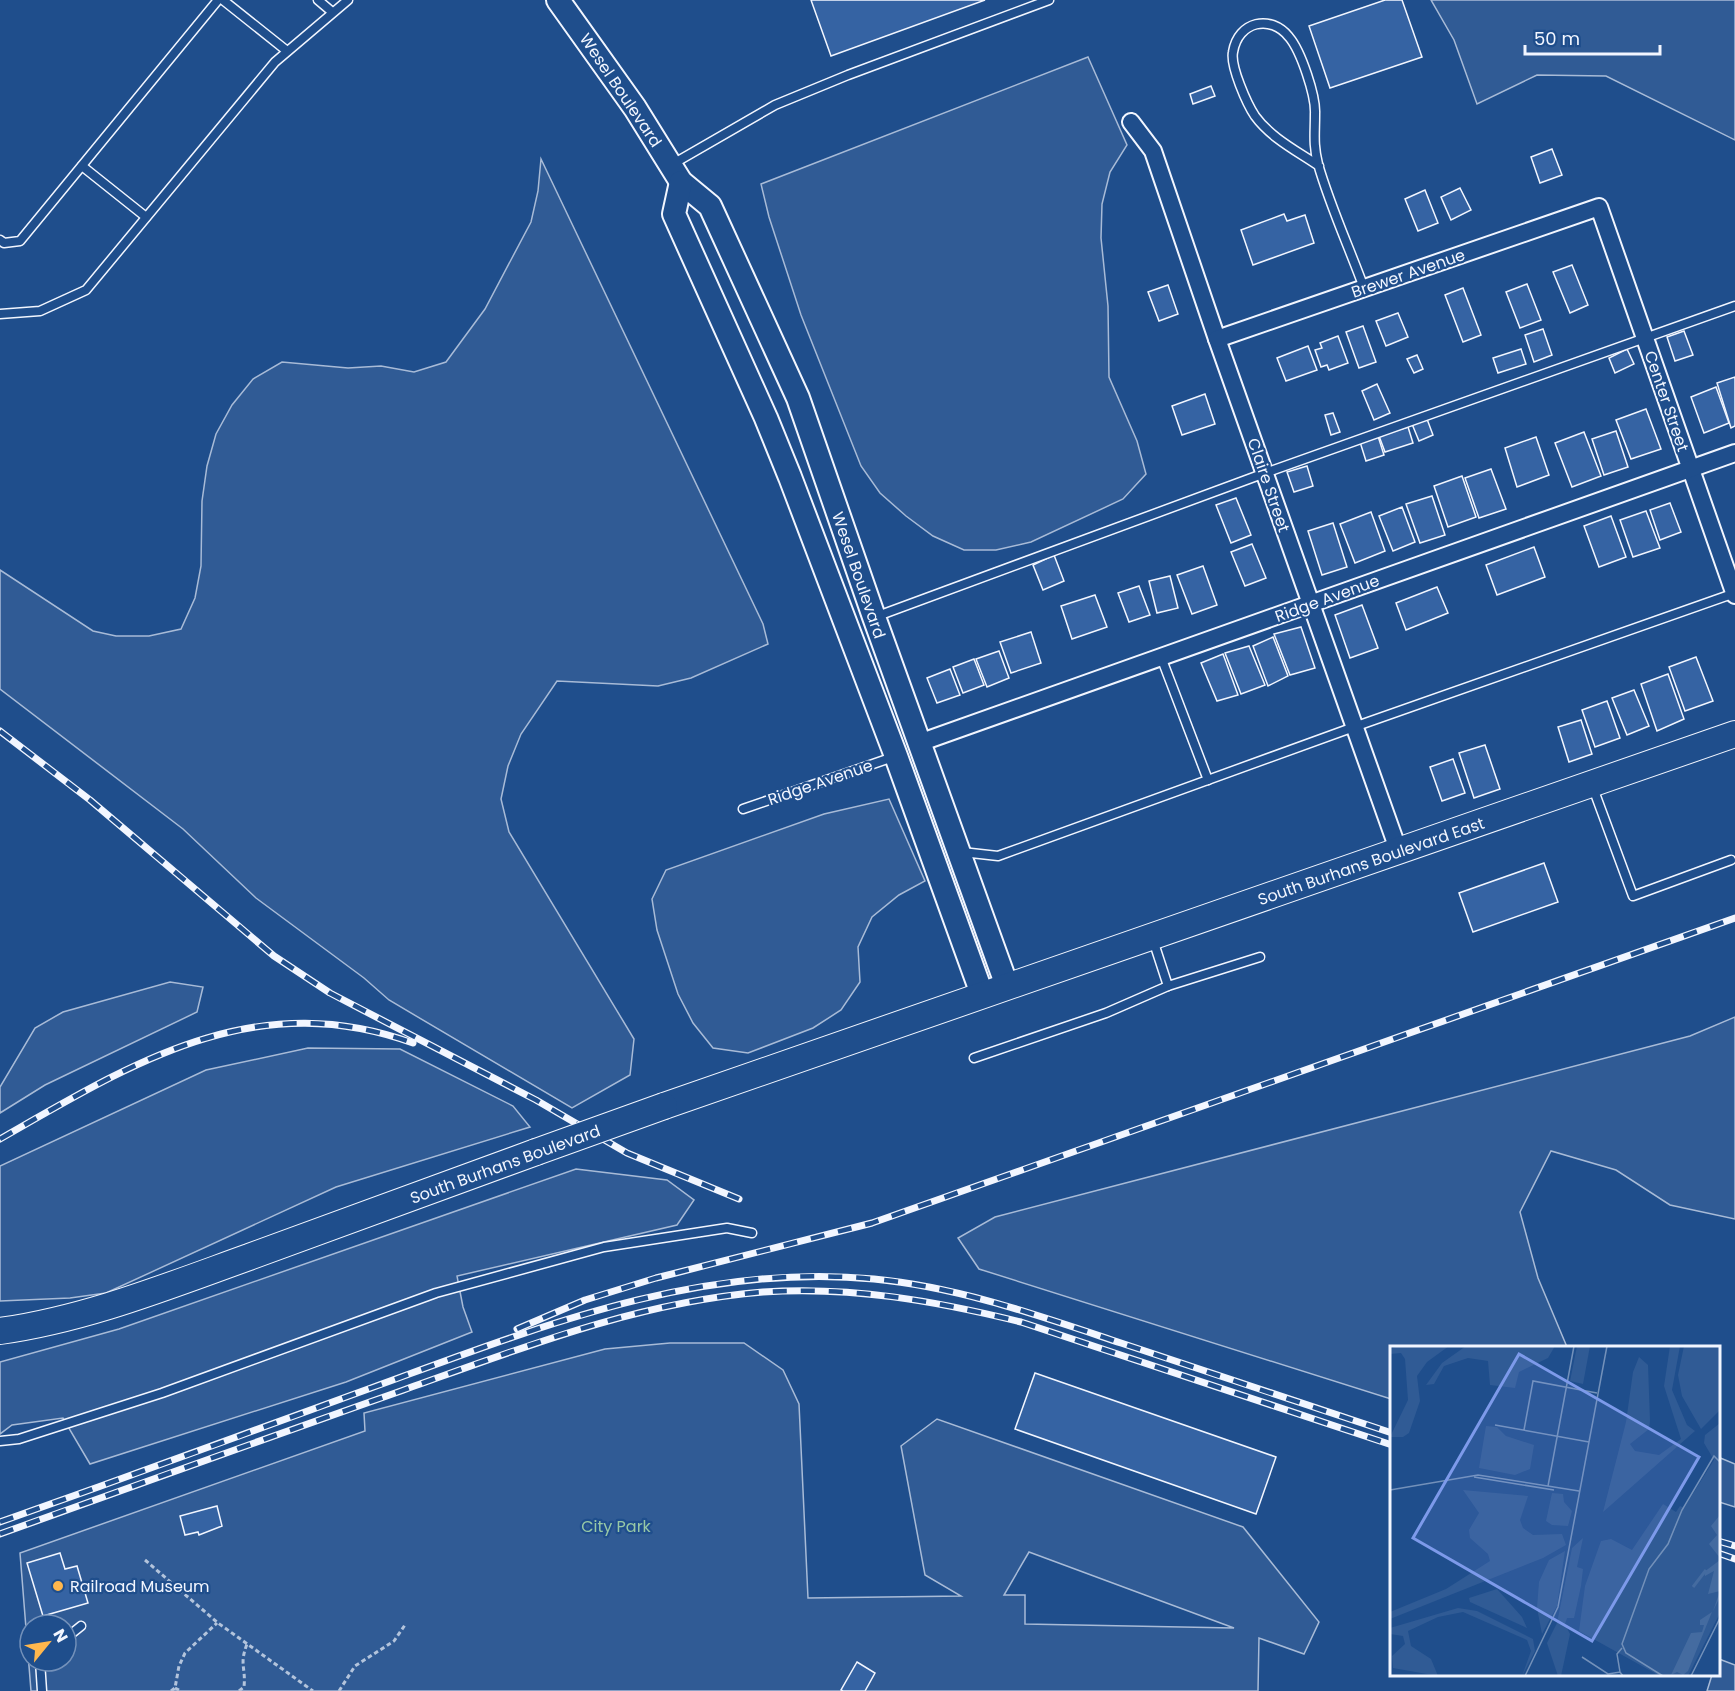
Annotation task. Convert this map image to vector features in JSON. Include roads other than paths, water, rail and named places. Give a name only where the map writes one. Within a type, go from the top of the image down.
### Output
[{"type":"main road","name":"Wesel Boulevard","points":[[558,0],[635,108],[675,174],[710,206],[798,398],[957,851],[1007,986]]},
{"type":"main road","name":"Wesel Boulevard","points":[[675,174],[674,214],[766,418],[896,756],[982,994]]},
{"type":"main road","name":"South Burhans Boulevard East","points":[[1007,986],[1735,734]]},
{"type":"main road","name":"South Burhans Boulevard","points":[[0,1331],[27,1328],[165,1287],[664,1106],[1007,986]]},
{"type":"street","name":"Claire Street","points":[[1131,122],[1153,151],[1216,339],[1399,852]]},
{"type":"street","name":"Brewer Avenue","points":[[1216,339],[1599,207]]},
{"type":"street","name":"Center Street","points":[[1599,207],[1735,594]]},
{"type":"street","name":"Ridge Avenue","points":[[919,743],[1735,453]]},
{"type":"lane","points":[[0,240],[4,243],[20,241],[218,0]]},
{"type":"lane","points":[[223,0],[287,51]]},
{"type":"lane","points":[[318,0],[332,11]]},
{"type":"lane","points":[[0,314],[40,311],[86,290],[275,62],[332,11],[348,0]]},
{"type":"lane","points":[[675,174],[775,105],[848,75],[1049,0]]},
{"type":"lane","points":[[1319,166],[1270,133],[1249,106],[1233,64],[1232,52],[1242,31],[1250,26],[1272,23],[1284,30],[1294,43],[1312,94],[1316,113],[1312,140],[1319,166],[1364,288]]},
{"type":"lane","points":[[82,166],[146,217]]},
{"type":"lane","points":[[874,617],[1265,473],[1735,306]]},
{"type":"lane","points":[[957,851],[999,856],[1354,727],[1735,594]]},
{"type":"lane","points":[[1161,657],[1208,780]]},
{"type":"lane","name":"Ridge Avenue","points":[[743,809],[896,756]]},
{"type":"lane","points":[[1592,784],[1633,896],[1731,860]]},
{"type":"lane","points":[[1152,936],[1168,986]]},
{"type":"lane","points":[[974,1058],[1106,1013],[1168,986],[1260,957]]},
{"type":"lane","points":[[0,1441],[19,1439],[162,1393],[436,1293],[604,1248],[727,1228],[752,1233]]},
{"type":"lane","points":[[41,1673],[42,1691]]},
{"type":"railway","points":[[0,731],[90,800],[274,956],[330,993],[536,1100],[627,1153],[739,1199]]},
{"type":"railway","points":[[517,1329],[585,1300],[656,1278],[872,1223],[1735,918]]},
{"type":"railway","points":[[0,1139],[98,1084],[147,1060],[197,1041],[248,1028],[300,1023],[355,1028],[413,1043]]},
{"type":"railway","points":[[0,1522],[555,1323],[680,1290],[744,1281],[809,1276],[906,1283],[999,1304],[1390,1432]]},
{"type":"railway","points":[[0,1534],[577,1330],[669,1306],[716,1297],[763,1292],[861,1293],[925,1302],[1021,1322],[1390,1444]]},
{"type":"railway","points":[[1720,1542],[1735,1546]]},
{"type":"railway","points":[[1720,1554],[1735,1559]]},
{"type":"place","name":"Railroad Museum","points":[[58,1586]]},
{"type":"park label","name":"City Park","points":[[616,1526]]}]
